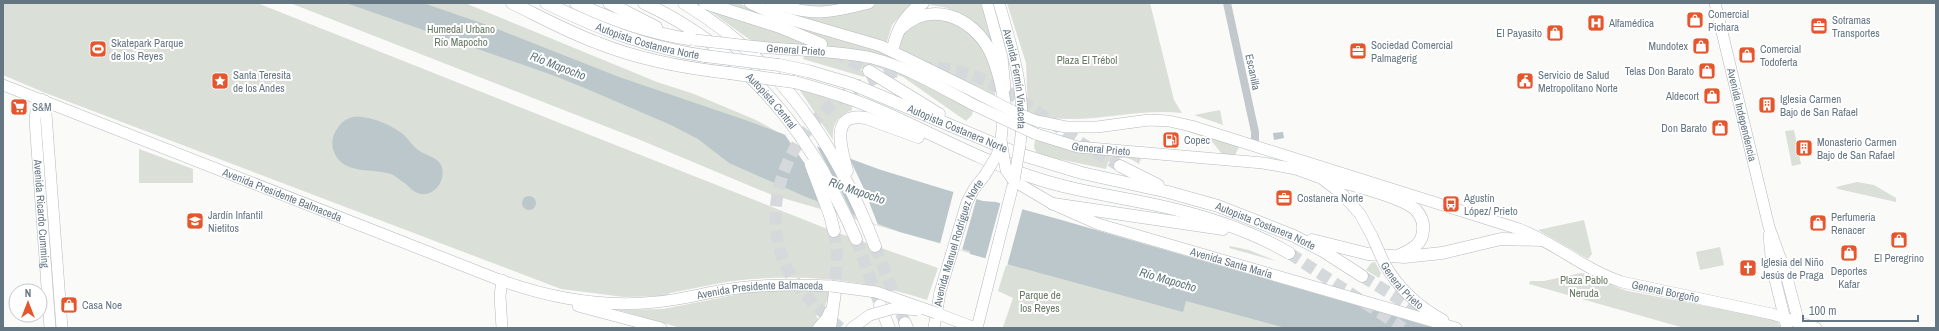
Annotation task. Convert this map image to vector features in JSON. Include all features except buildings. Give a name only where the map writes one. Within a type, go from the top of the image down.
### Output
[{"type":"highway","name":"Autopista Costanera Norte","points":[[512,3],[581,37],[621,52],[664,63],[794,82],[833,92],[865,104],[981,158],[1046,182],[1198,215],[1259,237],[1289,253]]},
{"type":"highway","name":"Autopista Costanera Norte","points":[[546,3],[622,37],[656,47],[705,56],[779,65],[803,70],[852,84],[900,103],[1003,149],[1058,166],[1185,196],[1211,204],[1274,227],[1323,251],[1362,276]]},
{"type":"highway","points":[[576,3],[620,22],[652,32],[692,40]]},
{"type":"highway","points":[[609,3],[656,27],[692,40]]},
{"type":"highway","name":"Autopista Central","points":[[644,3],[678,20],[729,56],[755,80],[799,135],[822,169],[856,239]]},
{"type":"highway","name":"Autopista Central","points":[[684,3],[722,29],[763,64],[806,114],[827,146],[852,190],[875,246]]},
{"type":"highway","points":[[705,3],[780,27],[821,44]]},
{"type":"highway","points":[[893,48],[900,29],[911,12],[923,3]]},
{"type":"highway","points":[[900,29],[917,16],[938,12],[952,16],[966,24],[989,50],[999,76],[1005,105]]},
{"type":"highway","points":[[869,71],[921,102],[967,133]]},
{"type":"highway","points":[[896,77],[904,88],[921,102]]},
{"type":"highway","points":[[852,190],[840,134],[842,126],[849,119],[857,117],[866,118],[920,137],[949,144]]},
{"type":"highway","points":[[799,135],[819,182],[834,232]]},
{"type":"highway","points":[[1120,166],[1144,179],[1185,196]]},
{"type":"highway","points":[[1312,174],[1399,200],[1417,211],[1423,224],[1421,240],[1411,250],[1389,260]]},
{"type":"highway","points":[[1052,204],[1216,228],[1259,237]]},
{"type":"highway","points":[[1274,227],[1344,249],[1389,260],[1436,254],[1501,239],[1541,240]]},
{"type":"highway","points":[[819,328],[827,318],[833,293]]},
{"type":"highway","points":[[830,328],[833,293]]},
{"type":"highway","points":[[880,305],[889,328]]},
{"type":"main road","name":"General Prieto","points":[[750,3],[775,15],[881,46],[1014,112],[1037,121],[1066,127],[1110,126],[1138,121],[1169,121],[1191,126],[1508,225],[1541,240]]},
{"type":"main road","points":[[771,3],[800,11],[814,13],[840,11],[869,3]]},
{"type":"main road","name":"Avenida Fermín Vivaceta","points":[[987,3],[1004,67],[1005,105],[1001,138]]},
{"type":"main road","name":"Avenida Fermín Vivaceta","points":[[999,3],[1019,74],[1022,107],[1020,186]]},
{"type":"main road","name":"Avenida Independencia","points":[[1715,3],[1769,227],[1786,274],[1799,325]]},
{"type":"main road","name":"General Prieto","points":[[692,40],[871,58],[908,72],[1036,134],[1078,147],[1284,166],[1312,174],[1328,183],[1342,194],[1360,214],[1372,236],[1389,260],[1394,279],[1411,298],[1431,313],[1457,328]]},
{"type":"main road","name":"Avenida Presidente Balmaceda","points":[[3,85],[502,280],[563,299],[589,310],[661,328]]},
{"type":"main road","name":"Avenida Ricardo Cumming","points":[[43,100],[35,120],[50,328]]},
{"type":"main road","name":"Avenida Ricardo Cumming","points":[[43,100],[62,328]]},
{"type":"main road","points":[[1001,138],[1006,170],[1020,186],[1020,194],[1010,203]]},
{"type":"main road","name":"Avenida Manuel Rodríguez Norte","points":[[934,328],[940,292],[970,195],[985,175],[997,155],[1001,138]]},
{"type":"main road","points":[[1240,161],[1244,152],[1251,145]]},
{"type":"main road","points":[[976,328],[1010,203],[1020,186]]},
{"type":"main road","name":"Avenida Santa María","points":[[1020,186],[1052,204],[1083,218],[1117,230],[1457,328]]},
{"type":"main road","name":"Avenida Independencia","points":[[1769,227],[1772,267],[1786,323]]},
{"type":"main road","name":"General Borgoño","points":[[1541,240],[1600,273],[1622,282],[1786,323],[1816,328]]},
{"type":"main road","points":[[502,280],[500,296],[502,328]]},
{"type":"main road","name":"Avenida Presidente Balmaceda","points":[[563,299],[601,304],[637,304],[673,300],[719,291],[770,285],[796,284],[833,293],[876,292],[976,328]]},
{"type":"main road","points":[[852,328],[870,315],[895,308],[936,313]]},
{"type":"street","name":"Escanilla","points":[[1227,3],[1255,132],[1255,140],[1251,145]]},
{"type":"green space","points":[[3,3],[257,3],[830,230],[938,268],[927,300],[884,288],[840,280],[818,278],[774,278],[731,281],[670,293],[665,296],[624,297],[561,289],[43,92],[3,75]]},
{"type":"green space","name":"Humedal Urbano Río Mapocho","points":[[290,3],[465,3],[657,82],[694,94],[756,120],[783,135],[855,162],[976,200],[1433,328],[1005,328],[1003,327],[1013,298],[998,291],[1006,265],[938,243],[772,195],[638,139]]},
{"type":"green space","points":[[717,3],[739,3],[758,13],[875,48],[966,94],[968,97],[897,62],[753,42],[707,9]]},
{"type":"green space","points":[[760,3],[798,13],[840,13],[881,3],[912,3],[892,25],[886,45],[778,12]]},
{"type":"green space","points":[[786,3],[846,3],[816,7]]},
{"type":"green space","points":[[935,3],[981,3],[997,53],[969,20],[953,10],[929,5]]},
{"type":"green space","name":"Plaza El Trébol","points":[[1007,3],[1150,3],[1174,100],[1182,113],[1149,112],[1084,119],[1068,119],[1049,118],[1028,112],[1026,63]]},
{"type":"green space","points":[[934,14],[968,30],[987,54],[995,82],[995,97],[895,50],[900,34]]},
{"type":"green space","points":[[804,56],[855,60],[885,68],[924,84],[973,110],[972,115],[966,121],[903,77],[871,65],[869,68],[860,69],[866,73],[864,77],[803,59]]},
{"type":"green space","points":[[799,89],[852,106],[852,110],[836,121],[833,129],[833,140]]},
{"type":"green space","points":[[1220,110],[1223,125],[1194,115]]},
{"type":"green space","points":[[1188,130],[1240,145],[1235,155],[1222,154],[1210,139],[1189,132]]},
{"type":"green space","points":[[1794,130],[1801,164],[1792,166],[1785,131]]},
{"type":"green space","points":[[1035,139],[1072,151],[1141,158],[1139,164],[1127,158],[1116,159],[1108,162],[1106,169],[1049,157],[1036,152],[1034,147]]},
{"type":"green space","points":[[139,149],[193,169],[193,183],[139,183]]},
{"type":"green space","points":[[1857,182],[1874,185],[1896,198],[1896,202],[1838,189],[1836,187]]},
{"type":"green space","points":[[1584,220],[1592,254],[1588,259],[1538,230]]},
{"type":"green space","points":[[1230,246],[1249,250],[1276,261],[1229,248]]},
{"type":"green space","points":[[1720,247],[1724,265],[1700,270],[1696,252]]},
{"type":"green space","points":[[1375,262],[1381,273],[1379,278],[1366,270],[1371,263]]},
{"type":"green space","name":"Plaza Pablo Neruda","points":[[1581,273],[1628,291],[1777,320],[1781,328],[1684,328],[1529,284],[1530,281],[1544,281]]},
{"type":"green space","points":[[776,289],[831,290],[825,306],[816,316],[819,320],[812,328],[681,328],[618,310],[663,309],[745,293]]},
{"type":"water","name":"Humedal Urbano Río Mapocho","points":[[346,3],[423,3],[487,25],[619,77],[748,121],[881,170],[983,201],[996,202],[1058,219],[1435,328],[1286,328],[1186,301],[1183,312],[970,254],[970,251],[900,232],[806,197],[729,163],[698,139],[671,125],[555,76]]},
{"type":"water","points":[[353,117],[373,119],[387,124],[404,135],[418,150],[439,162],[443,175],[436,189],[426,194],[421,194],[411,189],[391,174],[351,167],[338,159],[332,146],[332,140],[340,124]]},
{"type":"water","points":[[1283,132],[1284,138],[1274,140],[1273,133]]},
{"type":"water","points":[[529,196],[534,198],[536,203],[534,208],[529,210],[524,208],[522,203],[524,198]]},
{"type":"pier","points":[[783,132],[815,143],[853,216],[822,205],[813,179],[805,164]]},
{"type":"pier","points":[[848,155],[864,189],[878,225],[858,218],[849,196]]},
{"type":"pier","points":[[954,190],[977,197],[962,250],[940,244]]},
{"type":"pier","points":[[1001,201],[1023,207],[1007,266],[985,260]]},
{"type":"tunnel","points":[[835,52],[869,71]]},
{"type":"tunnel","points":[[840,328],[808,298],[789,272],[784,262],[776,225],[779,188],[792,153],[813,123],[841,97],[874,79],[910,69],[947,69],[966,73],[1000,88],[1032,108],[1078,141],[1120,166]]},
{"type":"tunnel","points":[[834,231],[837,253],[835,292]]},
{"type":"tunnel","points":[[856,239],[880,305]]},
{"type":"tunnel","points":[[875,246],[905,323]]},
{"type":"tunnel","points":[[1289,253],[1403,328]]},
{"type":"tunnel","points":[[1362,276],[1431,319]]},
{"type":"place","name":"Comercial Pichara","points":[[1695,20]]},
{"type":"place","name":"Alfamédica","points":[[1596,23]]},
{"type":"place","name":"Sotramas Transportes","points":[[1819,26]]},
{"type":"place","name":"El Payasito","points":[[1555,33]]},
{"type":"place","name":"Mundotex","points":[[1701,46]]},
{"type":"place","name":"Skatepark Parque de los Reyes","points":[[98,49]]},
{"type":"place","name":"Sociedad Comercial Palmagerig","points":[[1358,51]]},
{"type":"place","name":"Comercial Todoferta","points":[[1747,55]]},
{"type":"place","name":"Telas Don Barato","points":[[1707,71]]},
{"type":"place","name":"Santa Teresita de los Andes","points":[[220,81]]},
{"type":"place","name":"Servicio de Salud Metropolitano Norte","points":[[1525,81]]},
{"type":"place","name":"Aldecort","points":[[1712,96]]},
{"type":"place","name":"Iglesia Carmen Bajo de San Rafael","points":[[1767,105]]},
{"type":"place","name":"S&M","points":[[19,107]]},
{"type":"place","name":"Don Barato","points":[[1720,128]]},
{"type":"place","name":"Copec","points":[[1171,140]]},
{"type":"place","name":"Monasterio Carmen Bajo de San Rafael","points":[[1804,148]]},
{"type":"place","name":"Costanera Norte","points":[[1284,198]]},
{"type":"place","name":"Agustín López/ Prieto","points":[[1451,204]]},
{"type":"place","name":"Jardín Infantil Nietitos","points":[[195,221]]},
{"type":"place","name":"Perfumeria Renacer","points":[[1818,223]]},
{"type":"place","name":"El Peregrino","points":[[1899,240]]},
{"type":"place","name":"Deportes Kafar","points":[[1849,253]]},
{"type":"place","name":"Iglesia del Niño Jesús de Praga","points":[[1748,268]]},
{"type":"place","name":"Casa Noe","points":[[69,305]]},
{"type":"water label","name":"Río Mapocho","points":[[558,66]]},
{"type":"water label","name":"Río Mapocho","points":[[857,191]]},
{"type":"water label","name":"Río Mapocho","points":[[1168,280]]},
{"type":"park label","name":"Parque de los Reyes","points":[[1040,301]]}]
